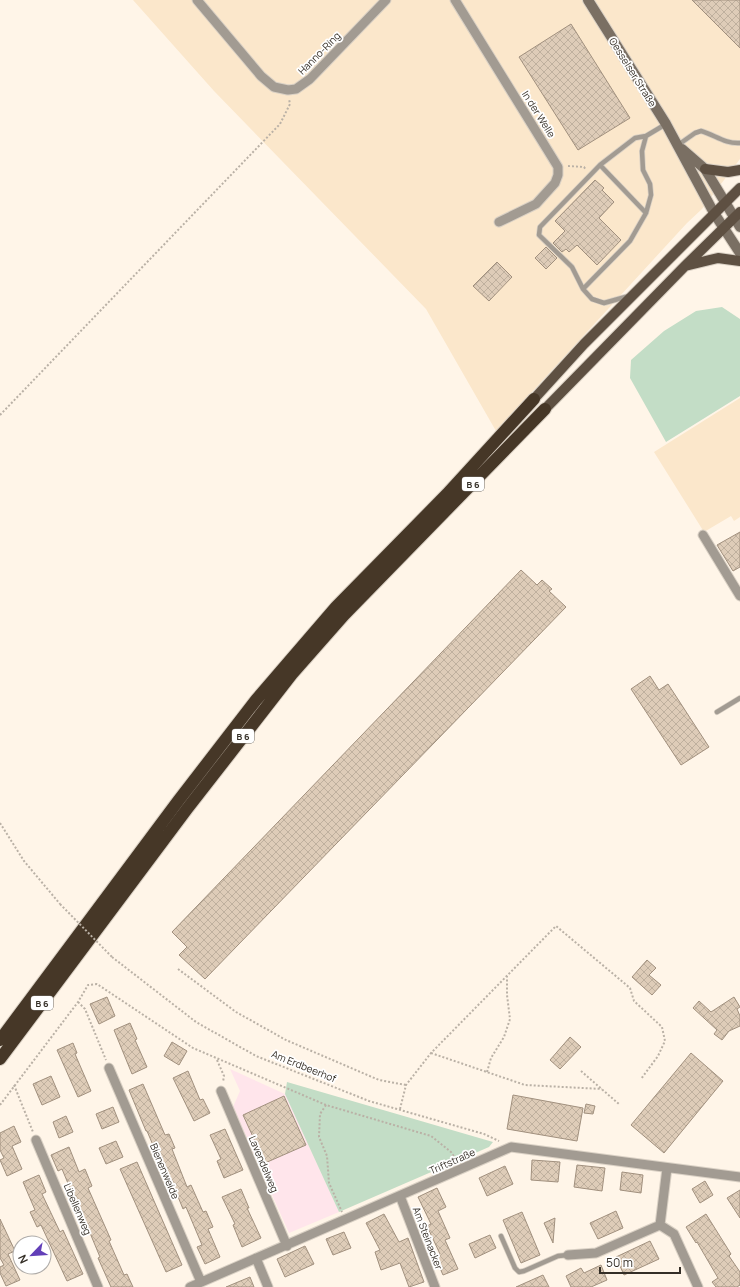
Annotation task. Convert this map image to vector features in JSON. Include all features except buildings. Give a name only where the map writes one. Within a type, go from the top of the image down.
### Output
[{"type":"highway","name":"B 6","points":[[0,1040],[178,801],[256,700],[336,607],[447,494],[534,399]]},
{"type":"highway","name":"B 6","points":[[0,1059],[201,790],[292,674],[344,615],[545,409]]},
{"type":"main road","points":[[705,169],[728,172],[740,170]]},
{"type":"main road","name":"B 6","points":[[534,399],[584,344],[740,188]]},
{"type":"main road","name":"B 6","points":[[545,409],[737,215]]},
{"type":"main road","points":[[685,266],[718,258],[740,261]]},
{"type":"street","points":[[197,0],[261,76],[274,87],[288,90]]},
{"type":"street","name":"Hanno-Ring","points":[[288,90],[296,88],[310,79],[386,0]]},
{"type":"street","name":"In der Welle","points":[[455,0],[558,167]]},
{"type":"street","name":"Oesselser Straße","points":[[588,0],[666,124],[714,213],[740,253]]},
{"type":"street","name":"Oesselser Straße","points":[[678,145],[705,169],[725,202],[737,215],[740,227]]},
{"type":"street","points":[[499,222],[536,204],[555,183],[558,175],[558,167]]},
{"type":"street","points":[[703,535],[740,596]]},
{"type":"street","name":"Bienenweide","points":[[109,1068],[201,1282]]},
{"type":"street","name":"Lavendelweg","points":[[221,1091],[287,1246]]},
{"type":"street","name":"Libellenweg","points":[[36,1140],[98,1287]]},
{"type":"street","points":[[511,1147],[740,1177]]},
{"type":"street","name":"Triftstraße","points":[[190,1287],[511,1147]]},
{"type":"street","points":[[660,1225],[667,1168]]},
{"type":"street","name":"Am Steinacker","points":[[400,1196],[435,1287]]},
{"type":"street","points":[[568,1255],[596,1253],[660,1225]]},
{"type":"street","points":[[660,1225],[674,1234],[698,1287]]},
{"type":"street","points":[[256,1258],[268,1287]]},
{"type":"lane","points":[[632,295],[604,303],[592,299],[583,289],[572,267],[539,235],[540,227],[600,165],[635,138],[646,136],[666,124]]},
{"type":"lane","points":[[678,145],[695,133],[701,131],[723,141],[734,143],[740,142]]},
{"type":"lane","points":[[583,289],[630,241],[646,213],[651,195],[650,184],[643,170],[642,151],[646,136]]},
{"type":"lane","points":[[600,165],[646,213]]},
{"type":"lane","points":[[717,712],[740,698]]},
{"type":"lane","points":[[501,1236],[515,1268],[519,1272],[558,1256],[568,1255]]},
{"type":"path","points":[[0,415],[280,124],[290,104],[288,90]]},
{"type":"path","points":[[558,167],[584,167],[590,176]]},
{"type":"path","name":"Am Erdbeerhof","points":[[0,822],[24,861],[60,904],[112,957],[196,1022],[256,1056],[369,1101],[484,1134],[511,1147]]},
{"type":"path","points":[[400,1110],[406,1086],[431,1053],[556,926],[630,988],[634,1001],[662,1027],[665,1041],[658,1056],[642,1079]]},
{"type":"path","points":[[178,969],[236,1012],[286,1040],[379,1080],[406,1086]]},
{"type":"path","points":[[487,1072],[491,1058],[504,1037],[510,1019],[507,995],[507,975]]},
{"type":"path","points":[[0,1105],[14,1084],[78,1002],[88,985],[97,984],[193,1048],[217,1059],[326,1105],[431,1136],[451,1152],[461,1169]]},
{"type":"path","points":[[78,1002],[85,1009],[109,1068]]},
{"type":"path","points":[[431,1053],[525,1085],[602,1089]]},
{"type":"path","points":[[217,1059],[224,1076],[221,1091]]},
{"type":"path","points":[[581,1071],[620,1105]]},
{"type":"path","points":[[14,1084],[36,1140]]},
{"type":"path","points":[[326,1105],[320,1114],[319,1136],[327,1156],[329,1183],[346,1220]]},
{"type":"shaded area","points":[[133,0],[740,0],[740,159],[702,209],[687,223],[496,431],[426,309],[214,91]]},
{"type":"shaded area","points":[[740,398],[740,517],[734,521],[731,516],[704,532],[654,452]]},
{"type":"shaded area","points":[[230,1069],[285,1094],[339,1212],[289,1233],[233,1107],[240,1091]]},
{"type":"green space","points":[[722,307],[740,319],[740,396],[666,442],[630,378],[631,360],[664,331],[696,311]]},
{"type":"green space","points":[[287,1082],[493,1142],[489,1147],[339,1212],[285,1094]]}]
